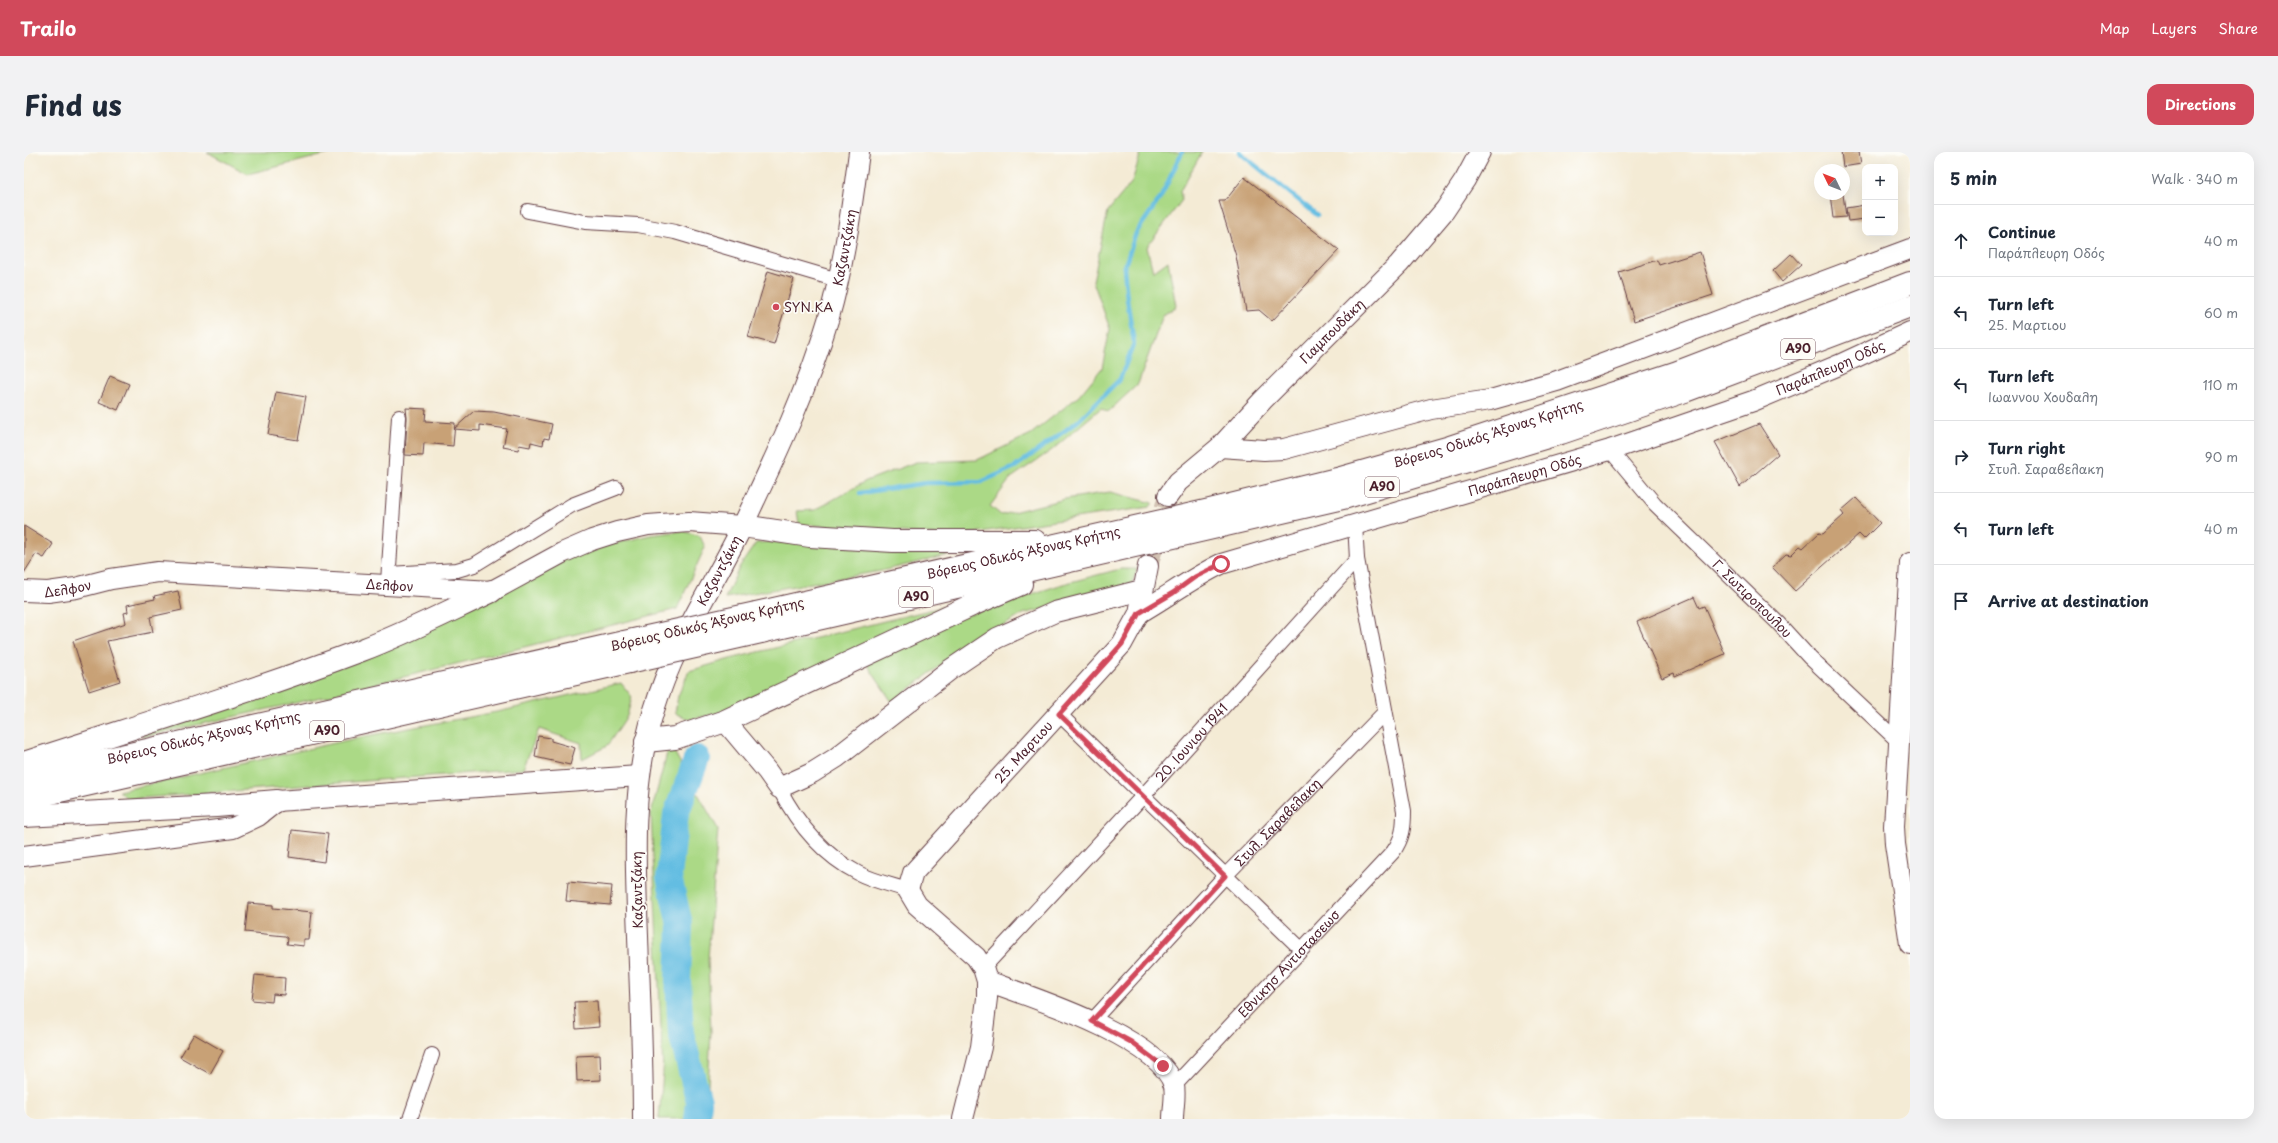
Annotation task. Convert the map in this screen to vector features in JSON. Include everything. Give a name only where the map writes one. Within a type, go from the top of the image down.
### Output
[{"type":"highway","name":"Βόρειος Οδικός Άξονας Κρήτης","points":[[758,623],[1063,542],[1210,510],[1307,486],[1458,444],[1675,373],[1910,282]]},
{"type":"highway","name":"Βόρειος Οδικός Άξονας Κρήτης","points":[[24,778],[627,652],[758,623],[1072,562],[1347,497],[1457,466],[1685,391],[1910,306]]},
{"type":"highway","points":[[742,526],[810,536],[893,542],[1005,540],[1063,542]]},
{"type":"highway","points":[[646,741],[675,738],[725,721],[972,605],[1072,562]]},
{"type":"highway","points":[[24,763],[273,682],[364,650],[431,620],[492,590]]},
{"type":"highway","name":"Βόρειος Οδικός Άξονας Κρήτης","points":[[24,799],[627,652]]},
{"type":"highway","points":[[24,816],[216,806],[277,801]]},
{"type":"main road","name":"Καζαντζάκη","points":[[643,1119],[635,879],[639,776],[646,741],[656,704],[681,639],[742,526],[798,408],[828,317],[838,280],[859,152]]},
{"type":"main road","name":"Γιαμπουδάκη","points":[[1168,496],[1178,482],[1220,447],[1263,400],[1427,234],[1465,180],[1480,152]]},
{"type":"main road","points":[[1220,447],[1264,450],[1284,449],[1431,409],[1490,400],[1557,381],[1910,249]]},
{"type":"main road","name":"Παράπλευρη Οδός","points":[[1139,613],[1173,593],[1195,577],[1221,564],[1355,523],[1406,510],[1610,450],[1753,401],[1839,365],[1910,332]]},
{"type":"main road","points":[[492,590],[562,553],[592,540],[617,532],[648,525],[689,522],[742,526]]},
{"type":"main road","points":[[1910,563],[1895,805],[1895,844],[1910,944]]},
{"type":"main road","name":"25. Μαρτιου","points":[[908,890],[913,873],[1122,644],[1139,613],[1142,590],[1148,566]]},
{"type":"main road","name":"Δελφον","points":[[24,591],[48,592],[76,588],[110,579],[158,572],[388,579],[492,590]]},
{"type":"main road","points":[[725,721],[767,771],[779,788],[812,773],[836,758],[951,669],[996,638],[1056,612],[1142,590]]},
{"type":"main road","points":[[24,856],[201,834],[233,828],[258,816],[277,801],[639,776]]},
{"type":"main road","points":[[908,890],[917,905],[976,957],[985,974],[981,1046],[963,1119]]},
{"type":"main road","points":[[985,974],[1092,1021],[1131,1042],[1163,1066],[1174,1086],[1173,1119]]},
{"type":"street","points":[[528,211],[585,222],[638,225],[675,232],[838,280]]},
{"type":"street","points":[[399,417],[388,579],[458,570],[474,565],[572,505],[616,488]]},
{"type":"street","name":"Γ. Σωτιροπουλου","points":[[1610,450],[1655,504],[1778,623],[1810,658],[1900,743]]},
{"type":"street","points":[[1355,523],[1357,559],[1384,713]]},
{"type":"street","name":"20. Ιουνιου 1941","points":[[985,974],[1357,559]]},
{"type":"street","name":"Εθνικησ Αντιστασεωσ","points":[[1174,1086],[1393,852],[1401,839],[1404,827],[1404,811],[1384,713]]},
{"type":"street","name":"Στυλ. Σαραβελακη","points":[[1092,1021],[1225,876],[1384,713]]},
{"type":"street","points":[[1059,714],[1301,949]]},
{"type":"street","points":[[779,788],[811,837],[833,858],[860,874],[908,890]]},
{"type":"street","points":[[410,1119],[432,1054]]},
{"type":"green space","points":[[207,152],[336,152],[248,174]]},
{"type":"green space","points":[[1141,152],[1202,152],[1180,191],[1182,200],[1147,247],[1153,272],[1168,261],[1176,306],[1163,315],[1138,384],[1108,412],[1101,408],[1052,450],[1011,478],[990,506],[1001,515],[1065,499],[1110,492],[1153,503],[1150,507],[953,536],[799,524],[797,511],[815,510],[866,481],[916,462],[977,460],[1031,434],[1079,396],[1102,368],[1110,329],[1093,281],[1108,211],[1132,182]]},
{"type":"green space","points":[[683,531],[700,536],[705,547],[677,609],[335,694],[143,737],[141,730],[584,551],[650,535]]},
{"type":"green space","points":[[768,542],[966,551],[881,571],[725,598],[740,566],[756,543]]},
{"type":"green space","points":[[1120,569],[1137,569],[1131,587],[1023,614],[946,661],[892,702],[864,660],[973,613],[1063,584]]},
{"type":"green space","points":[[946,606],[719,713],[688,720],[675,713],[678,696],[689,671],[730,659]]},
{"type":"green space","points":[[621,683],[632,697],[627,716],[607,746],[582,759],[581,743],[539,729],[523,769],[128,799],[119,791],[366,736],[502,711]]},
{"type":"green space","points":[[672,748],[718,829],[708,959],[711,1032],[708,1086],[711,1119],[659,1119],[663,1072],[651,813],[667,753]]},
{"type":"building","points":[[1841,152],[1859,152],[1861,164],[1850,166],[1850,164],[1843,164]]},
{"type":"building","points":[[1244,177],[1339,250],[1272,321],[1259,310],[1246,311],[1236,256],[1219,201],[1225,201]]},
{"type":"building","points":[[1831,200],[1844,200],[1846,217],[1833,218]]},
{"type":"building","points":[[1862,205],[1862,219],[1848,221],[1846,208]]},
{"type":"building","points":[[1700,252],[1713,295],[1634,321],[1619,272],[1657,260],[1659,265]]},
{"type":"building","points":[[1791,254],[1801,265],[1782,282],[1773,271]]},
{"type":"building","points":[[768,271],[794,279],[774,344],[748,337]]},
{"type":"building","points":[[110,376],[129,384],[118,410],[99,402]]},
{"type":"building","points":[[276,392],[306,397],[298,440],[268,435]]},
{"type":"building","points":[[406,408],[426,409],[425,421],[455,423],[453,446],[424,443],[423,456],[405,455],[407,418]]},
{"type":"building","points":[[474,411],[494,412],[552,424],[549,439],[544,438],[543,445],[531,442],[530,447],[519,445],[518,450],[503,447],[507,429],[480,425],[480,431],[454,429]]},
{"type":"building","points":[[1759,424],[1778,454],[1740,487],[1715,442]]},
{"type":"building","points":[[1856,498],[1880,523],[1864,539],[1859,534],[1795,591],[1772,567],[1786,554],[1791,555],[1800,546],[1803,548],[1819,533],[1823,534],[1844,515],[1841,511]]},
{"type":"building","points":[[24,526],[53,544],[44,558],[36,554],[24,573]]},
{"type":"building","points":[[178,591],[182,610],[150,617],[153,632],[107,641],[120,681],[89,691],[73,641],[126,623],[124,613],[128,612],[127,605],[155,599],[154,596]]},
{"type":"building","points":[[1694,597],[1699,608],[1704,606],[1725,654],[1675,676],[1674,673],[1662,678],[1637,622]]},
{"type":"building","points":[[538,736],[551,738],[551,741],[575,748],[570,765],[535,757]]},
{"type":"building","points":[[292,830],[328,834],[324,862],[289,857]]},
{"type":"building","points":[[568,882],[612,886],[610,905],[566,901]]},
{"type":"building","points":[[248,903],[273,905],[273,908],[312,912],[309,940],[304,940],[304,946],[287,944],[288,938],[285,936],[245,932]]},
{"type":"building","points":[[255,975],[285,978],[284,995],[273,994],[272,1002],[252,1000]]},
{"type":"building","points":[[597,1001],[599,1027],[576,1029],[574,1002]]},
{"type":"building","points":[[194,1034],[223,1051],[210,1074],[180,1057]]},
{"type":"building","points":[[600,1055],[601,1080],[577,1081],[576,1056]]},
{"type":"waterway","points":[[860,493],[925,483],[981,482],[1015,467],[1078,421],[1120,379],[1134,343],[1124,268],[1136,233],[1161,197],[1182,152]]},
{"type":"waterway","points":[[1239,152],[1317,215]]},
{"type":"waterway","points":[[697,758],[676,814],[669,877],[680,925],[678,980],[681,1033],[699,1102],[697,1119]]},
{"type":"tunnel","points":[[1148,566],[1168,496]]},
{"type":"place","name":"SYN.KA","points":[[776,307]]},
{"type":"route","points":[[1163,1066],[1131,1042],[1092,1021],[1225,876],[1059,714],[1122,644],[1139,613],[1173,593],[1195,577],[1221,564]]}]
